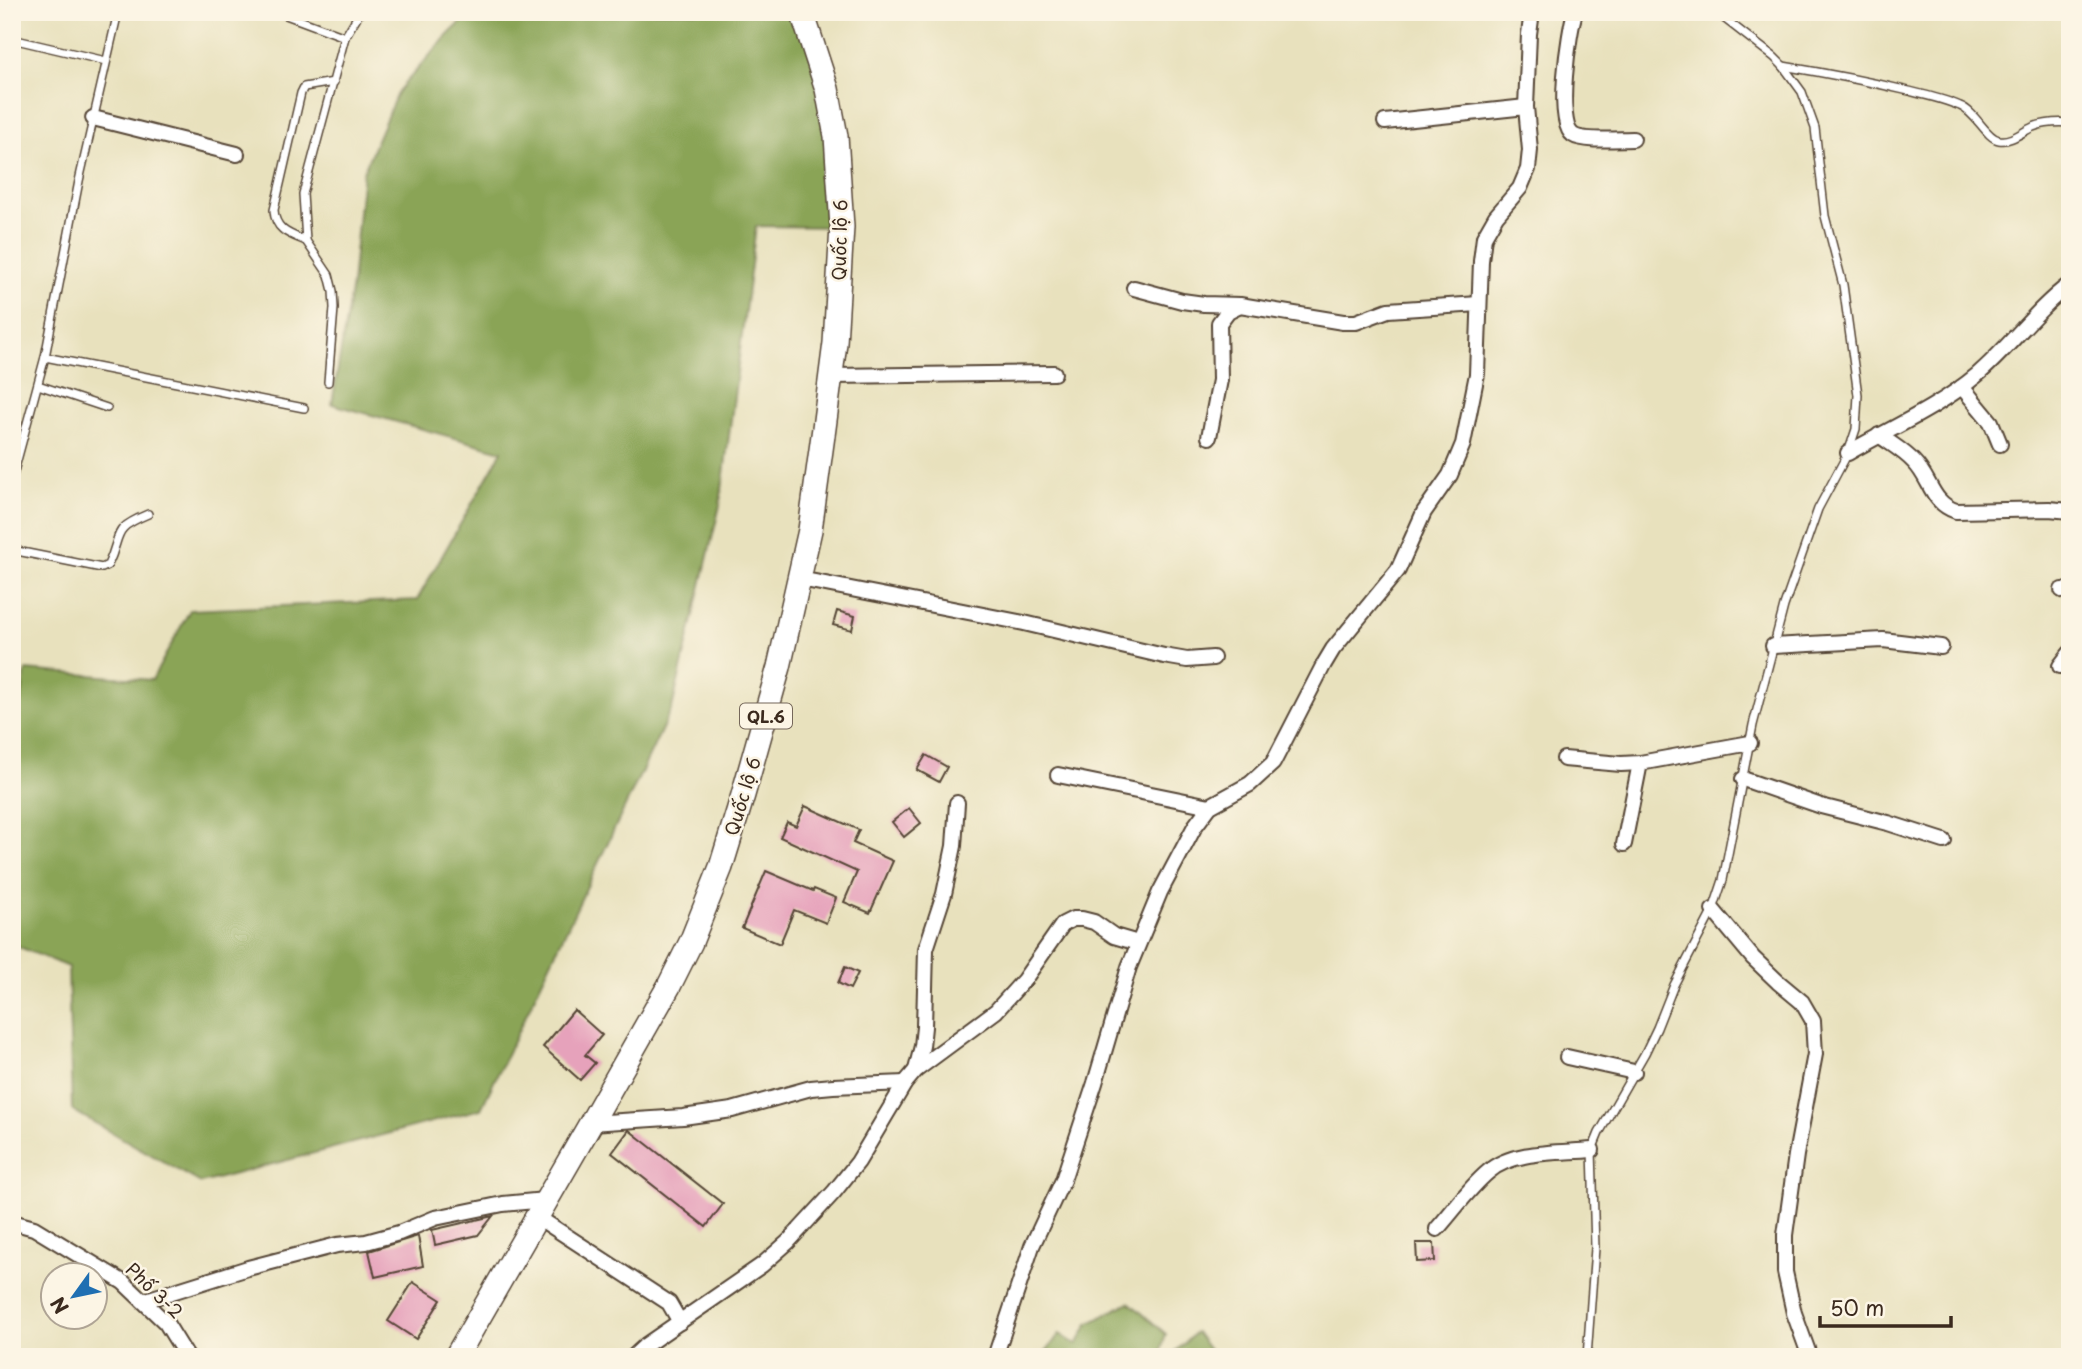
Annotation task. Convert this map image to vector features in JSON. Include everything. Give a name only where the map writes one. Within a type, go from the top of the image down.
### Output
[{"type":"highway","name":"Quốc lộ 6","points":[[456,1357],[669,986],[691,942],[721,867],[760,739],[810,530],[831,376],[842,227],[836,136],[827,89],[802,12]]},
{"type":"street","points":[[995,1357],[1032,1246],[1063,1180],[1138,943],[1173,866],[1195,825],[1210,806],[1250,784],[1273,763],[1333,649],[1398,570],[1424,512],[1450,475],[1463,444],[1476,374],[1481,261],[1485,237],[1496,216],[1520,188],[1528,169],[1530,150],[1526,107],[1528,34],[1532,12]]},
{"type":"street","points":[[1575,12],[1564,89],[1568,130],[1574,136],[1583,138],[1633,139]]},
{"type":"street","points":[[1385,122],[1526,107]]},
{"type":"street","points":[[93,118],[237,154]]},
{"type":"street","points":[[1848,453],[1922,413],[1962,387],[1980,373],[2044,306],[2070,284]]},
{"type":"street","points":[[1134,288],[1182,301],[1240,305],[1343,322],[1356,321],[1388,310],[1479,304]]},
{"type":"street","points":[[1209,438],[1220,380],[1219,323],[1228,311],[1240,305]]},
{"type":"street","points":[[831,376],[1054,373]]},
{"type":"street","points":[[1962,387],[1991,422],[2000,444]]},
{"type":"street","points":[[1878,435],[1917,464],[1945,507],[1956,511],[2070,511]]},
{"type":"street","points":[[800,579],[1024,623],[1164,656],[1187,660],[1213,658]]},
{"type":"street","points":[[1773,646],[1883,640],[1941,647]]},
{"type":"street","points":[[2060,666],[2070,653]]},
{"type":"street","points":[[1564,759],[1640,763],[1750,743]]},
{"type":"street","points":[[1624,844],[1640,763]]},
{"type":"street","points":[[1058,775],[1210,806]]},
{"type":"street","points":[[1743,779],[1821,806],[1888,822],[1944,841]]},
{"type":"street","points":[[916,1070],[924,1027],[926,949],[944,894],[954,846],[957,803]]},
{"type":"street","points":[[1713,910],[1754,958],[1802,1002],[1813,1021],[1815,1054],[1796,1155],[1785,1235],[1785,1272],[1794,1313],[1810,1357]]},
{"type":"street","points":[[633,1357],[646,1345],[762,1265],[810,1220],[858,1162],[905,1083],[916,1070],[996,1011],[1024,979],[1062,924],[1073,919],[1094,922],[1114,936],[1138,943]]},
{"type":"street","points":[[1567,1057],[1634,1072]]},
{"type":"street","points":[[591,1123],[644,1121],[732,1110],[811,1088],[905,1083]]},
{"type":"street","points":[[1437,1229],[1488,1171],[1502,1163],[1516,1157],[1592,1150]]},
{"type":"street","points":[[143,1301],[248,1268],[337,1245],[366,1242],[399,1233],[435,1218],[503,1204],[541,1208],[669,1303],[680,1322]]},
{"type":"street","name":"Phố 3-2","points":[[12,1222],[34,1228],[123,1282],[166,1323],[187,1357]]},
{"type":"lane","points":[[12,479],[45,357],[93,118],[118,12]]},
{"type":"lane","points":[[278,12],[345,37]]},
{"type":"lane","points":[[306,241],[303,194],[345,37],[360,12]]},
{"type":"lane","points":[[1587,1357],[1595,1248],[1592,1150],[1657,1028],[1674,985],[1713,910],[1723,880],[1750,743],[1784,606],[1818,509],[1848,453],[1856,429],[1858,395],[1843,285],[1825,216],[1815,128],[1802,92],[1783,66],[1716,12]]},
{"type":"lane","points":[[12,39],[106,61]]},
{"type":"lane","points":[[1783,66],[1860,79],[1946,100],[1964,107],[1996,140],[2007,141],[2035,126],[2070,123]]},
{"type":"lane","points":[[328,382],[334,308],[329,275],[306,241],[281,229],[274,210],[301,93],[304,87],[334,82]]},
{"type":"lane","points":[[45,357],[304,408]]},
{"type":"lane","points":[[38,385],[107,408]]},
{"type":"lane","points":[[12,550],[102,568],[108,565],[119,531],[127,522],[148,514]]},
{"type":"green space","points":[[472,12],[806,12],[842,227],[756,226],[720,505],[672,708],[481,1109],[201,1183],[72,1110],[68,967],[12,944],[12,750],[26,670],[152,680],[190,610],[417,600],[502,451],[332,404],[352,284],[363,172],[398,91]]},
{"type":"green space","points":[[1129,1302],[1166,1334],[1161,1351],[1163,1357],[1041,1357],[1060,1334],[1077,1345],[1088,1324]]},
{"type":"green space","points":[[1196,1332],[1214,1357],[1173,1357],[1172,1355]]},
{"type":"building","points":[[837,611],[855,616],[852,630],[833,625]]},
{"type":"building","points":[[926,755],[947,767],[939,782],[917,770]]},
{"type":"building","points":[[805,806],[859,830],[853,843],[893,861],[870,913],[844,902],[857,872],[780,837],[787,822],[796,826]]},
{"type":"building","points":[[909,808],[921,823],[904,837],[892,822]]},
{"type":"building","points":[[766,871],[836,898],[826,923],[794,910],[780,944],[742,928]]},
{"type":"building","points":[[845,967],[858,973],[850,989],[838,983]]},
{"type":"building","points":[[574,1010],[602,1035],[585,1055],[595,1063],[580,1080],[543,1047]]},
{"type":"building","points":[[629,1130],[723,1204],[706,1227],[612,1153]]},
{"type":"building","points":[[493,1216],[478,1235],[435,1245],[432,1230]]},
{"type":"building","points":[[418,1236],[423,1266],[375,1277],[369,1251]]},
{"type":"building","points":[[1416,1243],[1434,1243],[1435,1261],[1417,1262]]},
{"type":"building","points":[[413,1282],[441,1300],[416,1339],[388,1321]]}]
